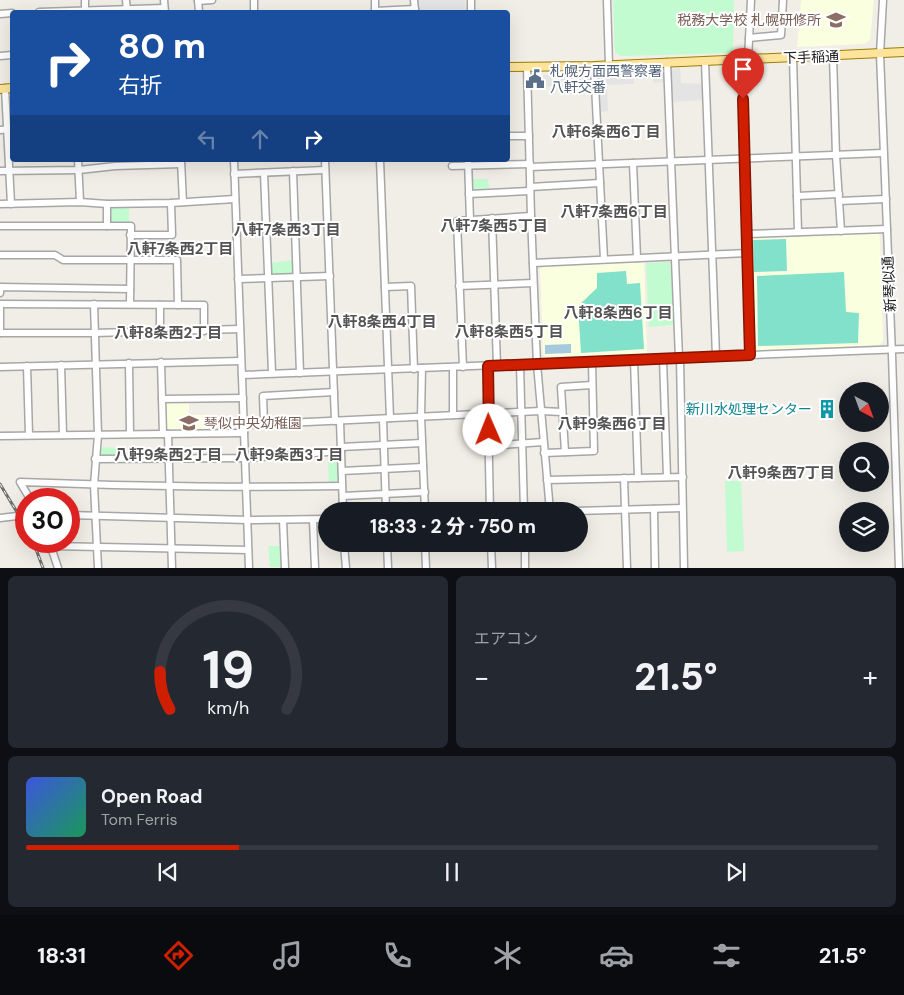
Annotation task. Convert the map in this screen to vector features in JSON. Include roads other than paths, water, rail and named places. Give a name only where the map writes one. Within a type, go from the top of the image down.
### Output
[{"type":"main road","name":"下手稲通","points":[[510,67],[594,66],[904,52]]},
{"type":"street","points":[[164,0],[165,10]]},
{"type":"street","points":[[198,0],[212,0]]},
{"type":"street","points":[[606,0],[610,65]]},
{"type":"street","points":[[750,355],[744,59],[749,38],[751,0]]},
{"type":"street","points":[[749,38],[781,35],[783,0]]},
{"type":"street","name":"新琴似通","points":[[883,0],[880,54],[899,568]]},
{"type":"street","points":[[834,56],[836,155],[841,231]]},
{"type":"street","points":[[793,58],[798,232]]},
{"type":"street","points":[[705,61],[716,356]]},
{"type":"street","points":[[666,62],[679,358],[684,568]]},
{"type":"street","points":[[594,66],[604,259]]},
{"type":"street","points":[[527,67],[537,364],[549,502]]},
{"type":"street","points":[[6,88],[10,129],[10,204]]},
{"type":"street","points":[[0,130],[10,129]]},
{"type":"street","points":[[510,136],[529,136]]},
{"type":"street","points":[[452,166],[468,162],[530,165],[599,164],[884,154]]},
{"type":"street","points":[[78,162],[80,202]]},
{"type":"street","points":[[0,171],[79,170],[115,163],[181,162],[183,202]]},
{"type":"street","points":[[234,162],[249,568]]},
{"type":"street","points":[[325,162],[334,392],[341,449],[343,502]]},
{"type":"street","points":[[380,162],[388,369],[384,444],[386,502]]},
{"type":"street","points":[[468,162],[470,220]]},
{"type":"street","points":[[633,163],[637,258]]},
{"type":"street","points":[[234,174],[325,170]]},
{"type":"street","points":[[293,171],[300,372]]},
{"type":"street","points":[[264,173],[272,373]]},
{"type":"street","points":[[469,194],[600,183]]},
{"type":"street","points":[[797,196],[886,199]]},
{"type":"street","points":[[0,204],[80,202],[107,204],[171,203],[235,199]]},
{"type":"street","points":[[130,235],[172,235],[171,203]]},
{"type":"street","points":[[106,226],[107,204]]},
{"type":"street","points":[[463,367],[456,221],[531,216]]},
{"type":"street","points":[[492,218],[497,366]]},
{"type":"street","points":[[0,226],[131,226],[130,304]]},
{"type":"street","points":[[747,234],[887,229]]},
{"type":"street","points":[[533,263],[747,253]]},
{"type":"street","points":[[0,255],[54,255],[63,260],[177,260],[178,305]]},
{"type":"street","points":[[238,279],[330,276]]},
{"type":"street","points":[[459,286],[533,283]]},
{"type":"street","points":[[385,287],[411,286],[414,369]]},
{"type":"street","points":[[0,293],[0,287],[130,288]]},
{"type":"street","points":[[94,304],[98,435],[94,485],[98,568]]},
{"type":"street","points":[[204,331],[204,305],[0,305],[0,333],[94,333],[204,331],[240,329]]},
{"type":"street","points":[[160,305],[160,331]]},
{"type":"street","points":[[242,375],[904,349]]},
{"type":"street","points":[[662,359],[667,477]]},
{"type":"street","points":[[634,360],[638,478]]},
{"type":"street","points":[[0,367],[96,363],[241,361]]},
{"type":"street","points":[[161,362],[162,399],[168,459],[172,568]]},
{"type":"street","points":[[544,453],[594,451],[592,362]]},
{"type":"street","points":[[129,363],[130,434]]},
{"type":"street","points":[[61,365],[62,435]]},
{"type":"street","points":[[520,365],[524,502]]},
{"type":"street","points":[[27,366],[29,435]]},
{"type":"street","points":[[488,366],[490,502]]},
{"type":"street","points":[[422,368],[422,443],[425,502]]},
{"type":"street","points":[[452,368],[454,415]]},
{"type":"street","points":[[565,452],[561,386],[592,385]]},
{"type":"street","points":[[264,424],[263,396],[334,392]]},
{"type":"street","points":[[162,399],[243,398]]},
{"type":"street","points":[[244,425],[541,411],[562,412]]},
{"type":"street","points":[[0,436],[244,433]]},
{"type":"street","points":[[489,446],[543,442]]},
{"type":"street","points":[[95,459],[246,458],[384,444],[422,443]]},
{"type":"street","points":[[342,471],[423,467]]},
{"type":"street","points":[[547,480],[683,477]]},
{"type":"street","points":[[624,478],[627,568]]},
{"type":"street","points":[[24,488],[20,482],[247,488],[342,486]]},
{"type":"street","points":[[343,496],[425,492]]},
{"type":"street","points":[[588,511],[682,508]]},
{"type":"street","points":[[654,509],[655,568]]},
{"type":"street","points":[[80,515],[318,520]]},
{"type":"street","points":[[0,518],[15,516]]},
{"type":"street","points":[[283,520],[285,568]]},
{"type":"street","points":[[313,520],[315,568]]},
{"type":"street","points":[[80,545],[248,550]]},
{"type":"street","points":[[345,552],[346,568]]},
{"type":"street","points":[[387,552],[388,568]]},
{"type":"street","points":[[425,552],[426,568]]},
{"type":"street","points":[[491,552],[492,568]]},
{"type":"street","points":[[525,552],[526,568]]},
{"type":"street","points":[[53,553],[58,568]]},
{"type":"water","points":[[571,344],[571,353],[545,354],[545,345]]},
{"type":"railway","points":[[0,484],[15,509]]},
{"type":"railway","points":[[37,553],[43,568]]},
{"type":"place","name":"税務大学校 札幌研修所","points":[[836,20]]},
{"type":"place","name":"札幌方面西警察署 八軒交番","points":[[535,79]]},
{"type":"place","name":"新川水処理センター","points":[[827,409]]},
{"type":"place","name":"琴似中央幼稚園","points":[[189,423]]},
{"type":"district","name":"八軒6条西6丁目","points":[[606,132]]},
{"type":"district","name":"八軒7条西6丁目","points":[[614,212]]},
{"type":"district","name":"八軒7条西5丁目","points":[[494,226]]},
{"type":"district","name":"八軒7条西3丁目","points":[[287,230]]},
{"type":"district","name":"八軒7条西2丁目","points":[[180,249]]},
{"type":"district","name":"八軒8条西6丁目","points":[[618,313]]},
{"type":"district","name":"八軒8条西4丁目","points":[[382,322]]},
{"type":"district","name":"八軒8条西5丁目","points":[[509,332]]},
{"type":"district","name":"八軒8条西2丁目","points":[[168,333]]},
{"type":"district","name":"八軒9条西6丁目","points":[[612,424]]},
{"type":"district","name":"八軒9条西2丁目","points":[[168,455]]},
{"type":"district","name":"八軒9条西3丁目","points":[[289,455]]},
{"type":"district","name":"八軒9条西7丁目","points":[[781,473]]}]
